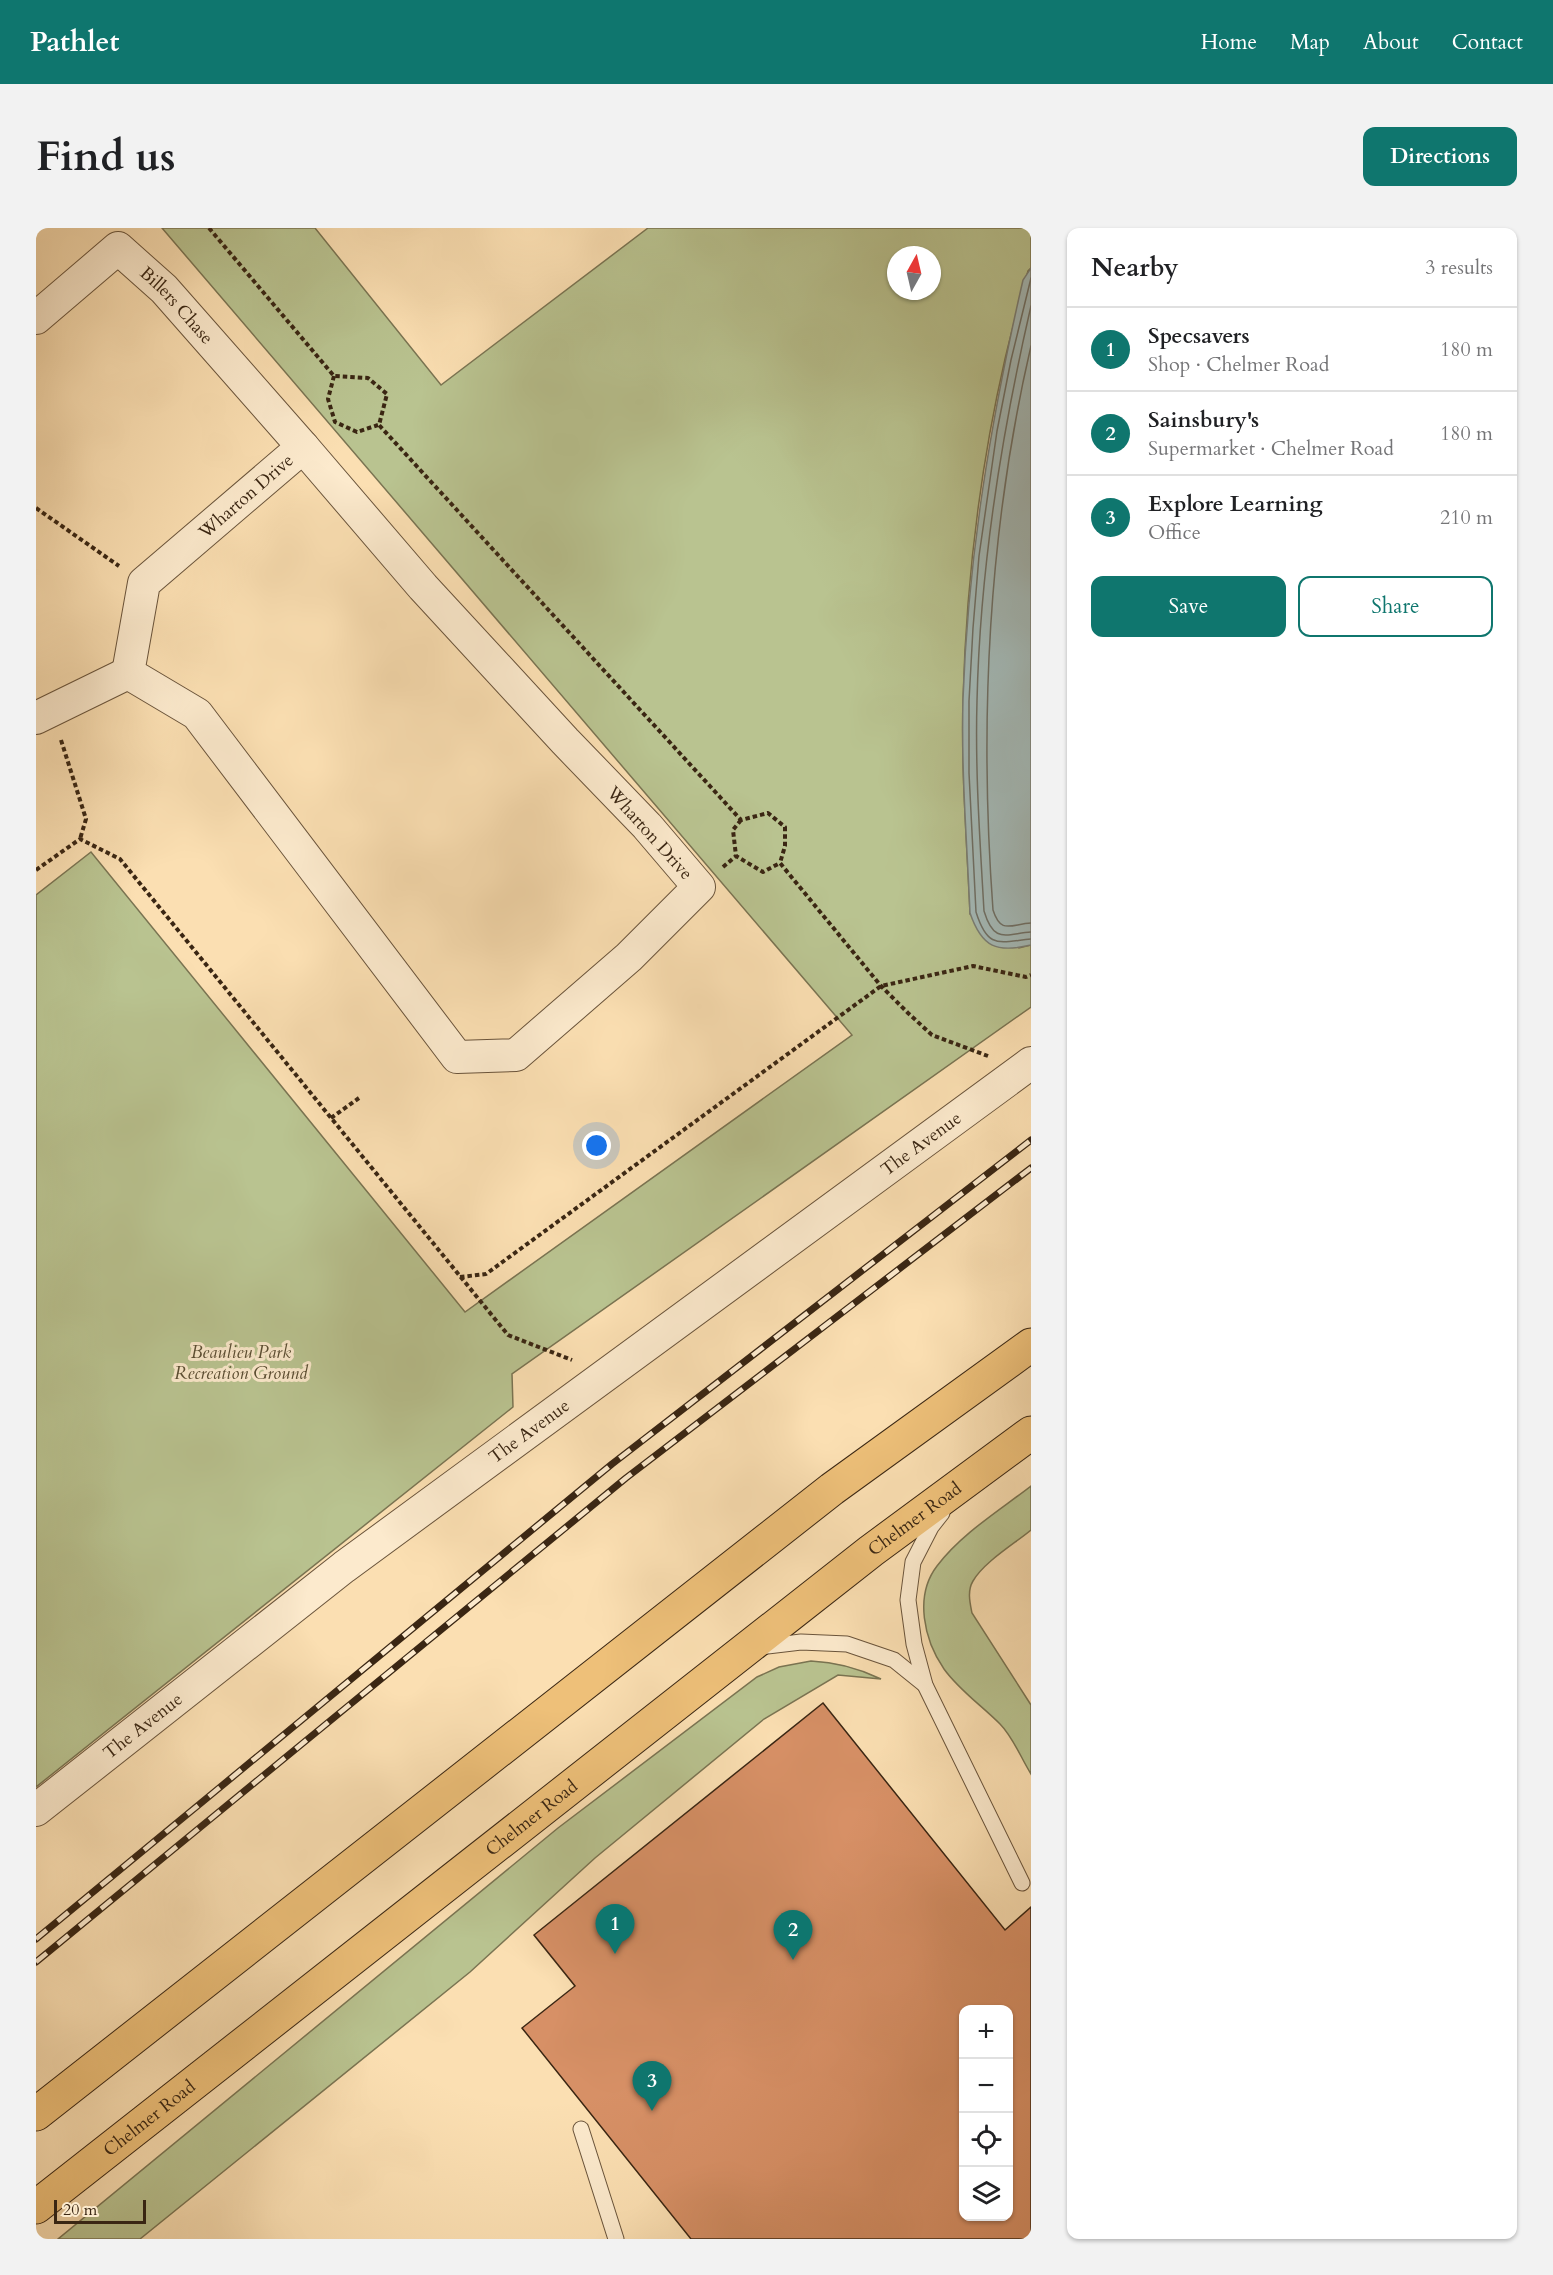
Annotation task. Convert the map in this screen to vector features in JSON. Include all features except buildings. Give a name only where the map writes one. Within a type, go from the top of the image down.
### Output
[{"type":"main road","points":[[36,2114],[832,1489],[1031,1345]]},
{"type":"main road","name":"Chelmer Road","points":[[36,2207],[871,1551],[1031,1433]]},
{"type":"street","name":"Billers Chase","points":[[36,318],[118,248],[164,289],[303,447]]},
{"type":"street","name":"Wharton Drive","points":[[128,673],[197,714],[458,1058],[516,1055],[629,957],[699,887],[647,826],[564,741],[431,595],[303,447],[144,583]]},
{"type":"street","points":[[44,714],[128,673],[144,583]]},
{"type":"street","name":"The Avenue","points":[[36,1810],[344,1567],[1031,1063]]},
{"type":"lane","points":[[972,1475],[931,1527],[913,1562],[908,1600],[914,1644],[925,1685],[1022,1883]]},
{"type":"lane","points":[[748,1649],[801,1642],[847,1644],[894,1660],[925,1685]]},
{"type":"lane","points":[[580,2129],[616,2239]]},
{"type":"path","points":[[209,228],[334,376],[368,378],[387,394],[379,425]]},
{"type":"path","points":[[334,376],[328,399],[335,422],[357,432],[379,425]]},
{"type":"path","points":[[379,425],[741,819]]},
{"type":"path","points":[[36,508],[144,583]]},
{"type":"path","points":[[36,870],[80,839],[86,819],[44,714]]},
{"type":"path","points":[[768,813],[785,827],[785,846],[780,862],[763,872],[736,856],[733,830],[741,819],[768,813]]},
{"type":"path","points":[[80,839],[120,859],[508,1335],[572,1361],[581,1354]]},
{"type":"path","points":[[780,862],[881,986],[932,1035],[998,1059]]},
{"type":"path","points":[[459,1277],[486,1274],[881,986],[973,966],[1026,977],[1031,975]]},
{"type":"path","points":[[331,1118],[359,1098]]},
{"type":"green space","name":"Beaulieu Park Recreation Ground","points":[[162,228],[315,228],[441,385],[648,228],[1031,228],[1031,268],[1028,271],[1013,326],[996,400],[976,528],[967,615],[963,727],[970,914],[1019,948],[1031,945],[1031,1007],[512,1374],[513,1407],[36,1787],[36,895],[91,852],[465,1312],[852,1035]]},
{"type":"green space","points":[[1031,1486],[1031,1530],[984,1567],[973,1581],[969,1597],[972,1613],[1031,1705],[1031,1774],[1005,1729],[956,1684],[944,1669],[927,1632],[924,1604],[930,1578],[947,1554],[981,1523]]},
{"type":"green space","points":[[811,1661],[847,1666],[881,1679],[838,1675],[764,1719],[595,1858],[470,1972],[140,2239],[58,2239],[558,1828],[757,1677],[779,1667]]},
{"type":"water","points":[[1031,268],[1031,945],[1000,948],[986,941],[980,934],[970,913],[963,699],[970,593],[991,436],[1023,280]]},
{"type":"railway","points":[[36,1939],[612,1464],[1031,1140]]},
{"type":"railway","points":[[36,1962],[626,1478],[1031,1168]]},
{"type":"place","name":"Specsavers","points":[[615,1954]]},
{"type":"place","name":"Sainsbury's","points":[[793,1960]]},
{"type":"place","name":"Explore Learning","points":[[652,2111]]}]
